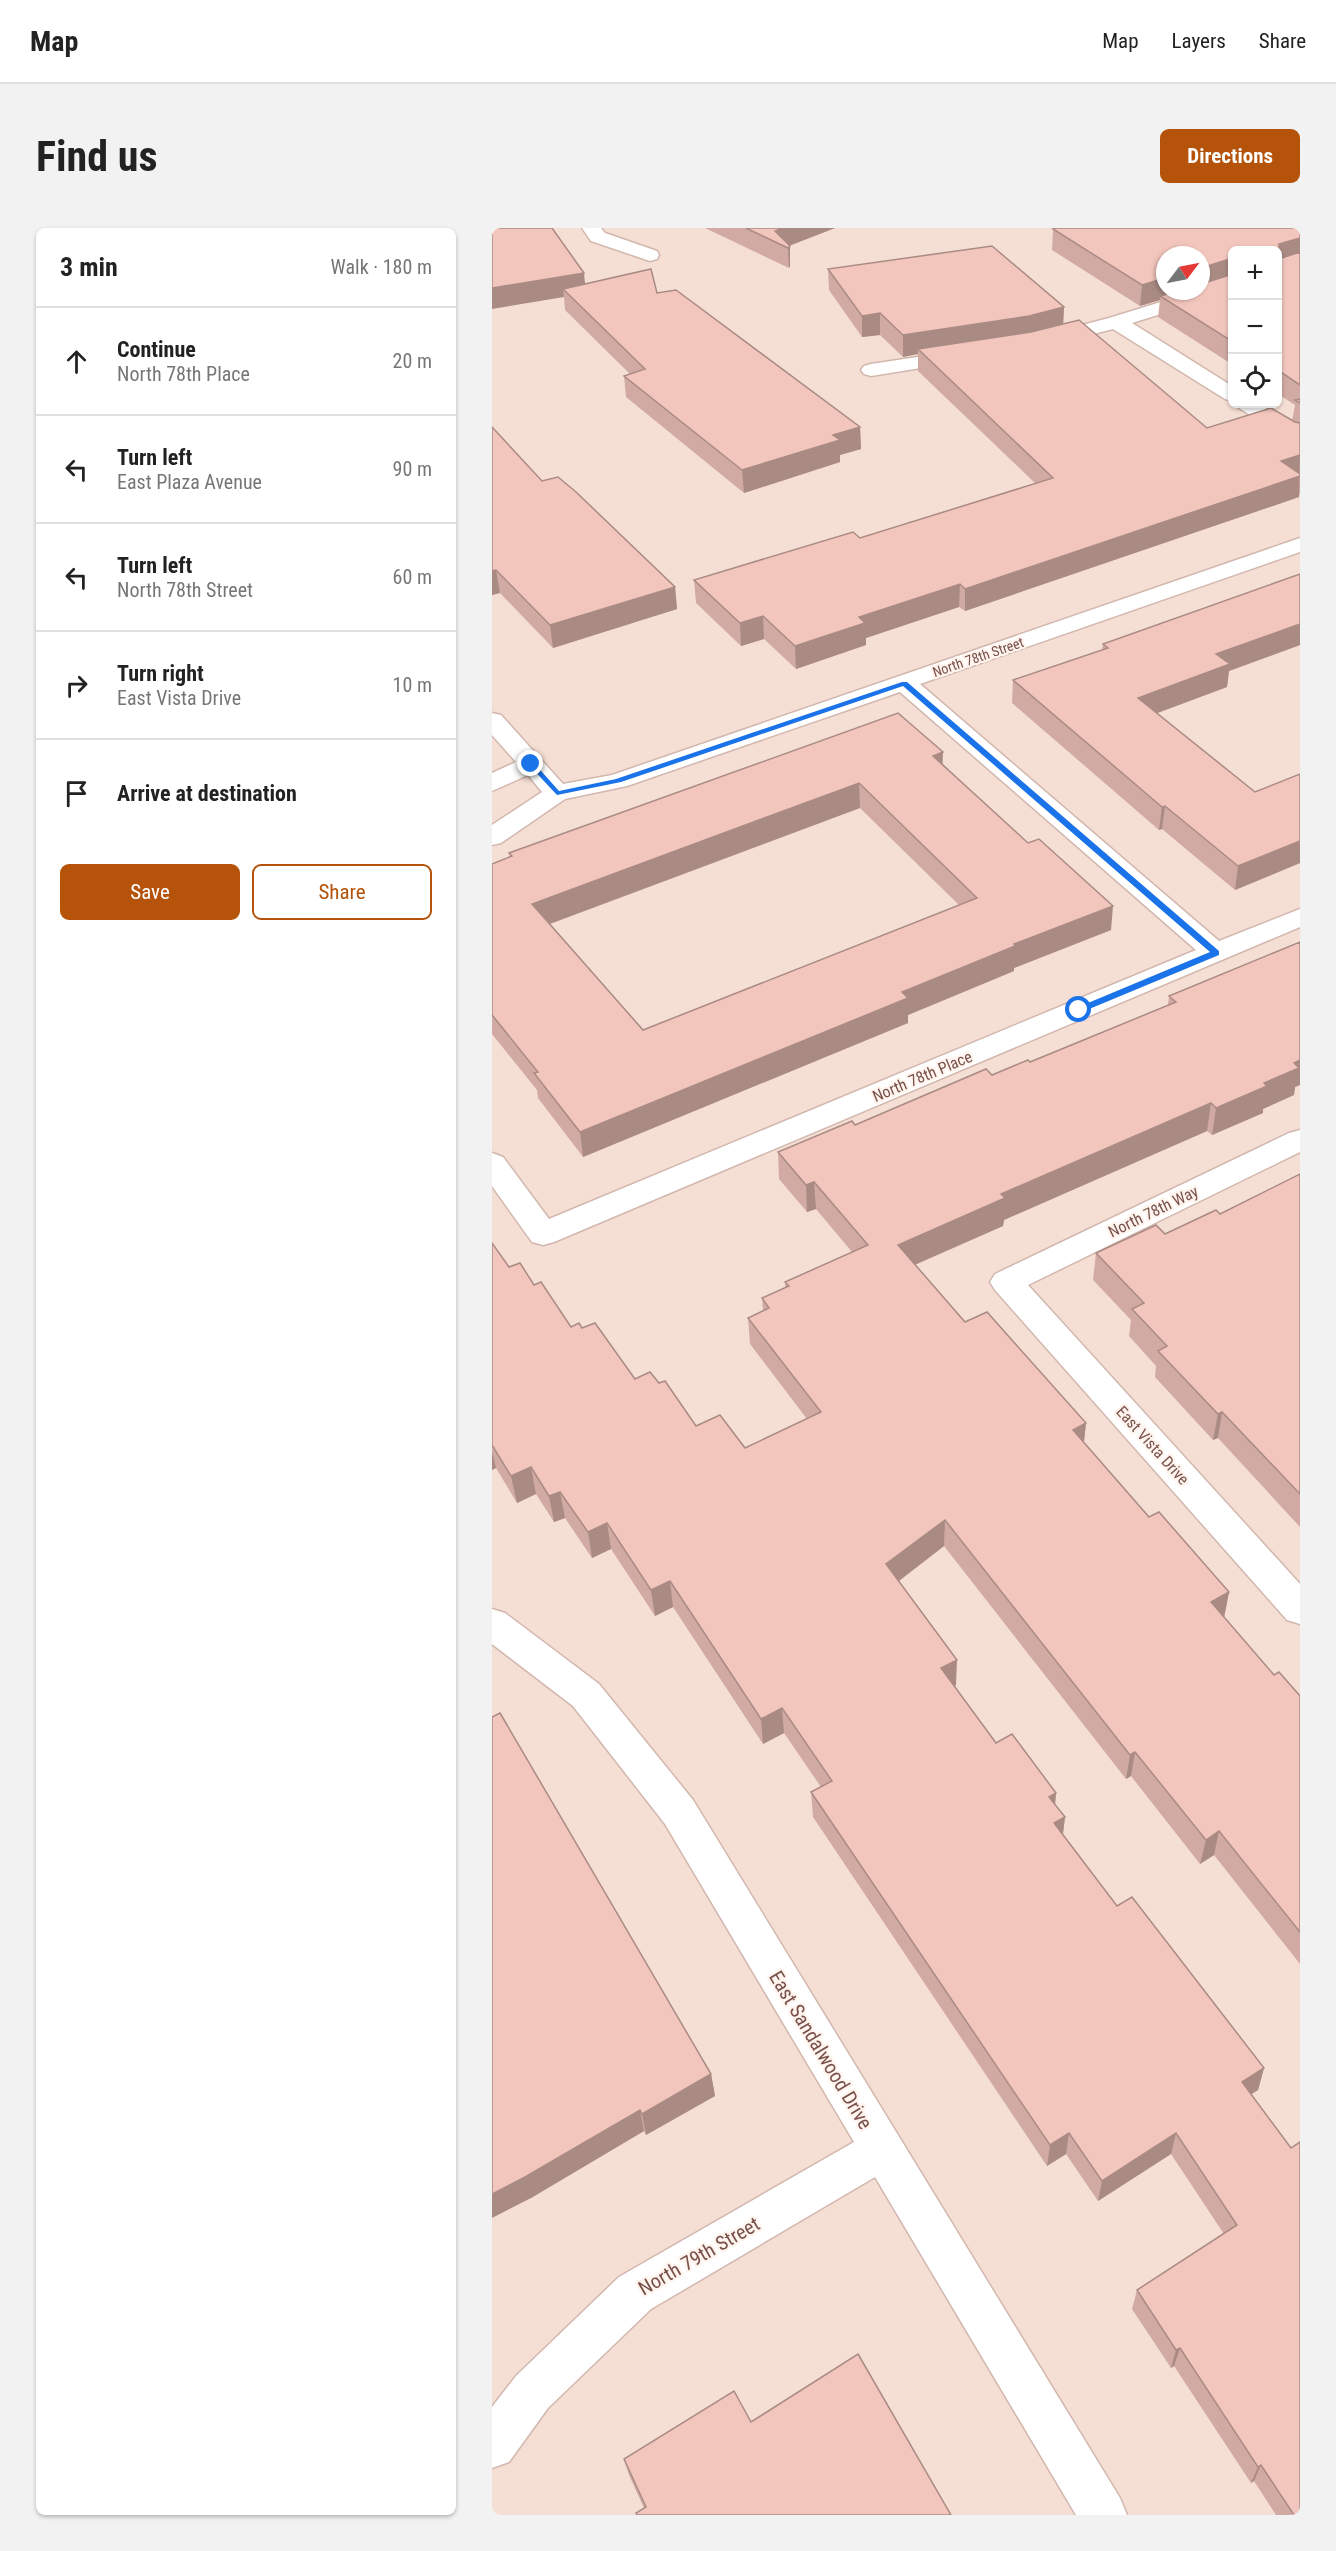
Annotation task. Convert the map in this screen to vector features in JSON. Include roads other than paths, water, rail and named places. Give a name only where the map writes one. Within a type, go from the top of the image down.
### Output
[{"type":"street","points":[[591,228],[598,237],[650,255]]},
{"type":"street","points":[[1030,345],[1116,322],[1228,288]]},
{"type":"street","points":[[1116,322],[1228,392]]},
{"type":"street","points":[[871,370],[986,352]]},
{"type":"street","points":[[1252,408],[1300,438]]},
{"type":"street","name":"North 78th Street","points":[[492,837],[557,793],[618,781],[1300,545]]},
{"type":"street","points":[[904,683],[1216,953]]},
{"type":"street","points":[[492,720],[557,793]]},
{"type":"street","points":[[492,783],[531,764]]},
{"type":"street","name":"North 78th Place","points":[[492,1164],[543,1234],[1300,917]]},
{"type":"street","name":"North 78th Way","points":[[1006,1282],[1300,1140]]},
{"type":"street","name":"East Vista Drive","points":[[1006,1282],[1300,1609]]},
{"type":"street","name":"East Sandalwood Drive","points":[[492,1624],[586,1695],[679,1812],[1103,2515]]},
{"type":"street","name":"North 79th Street","points":[[492,2445],[532,2392],[635,2293],[881,2150]]}]
